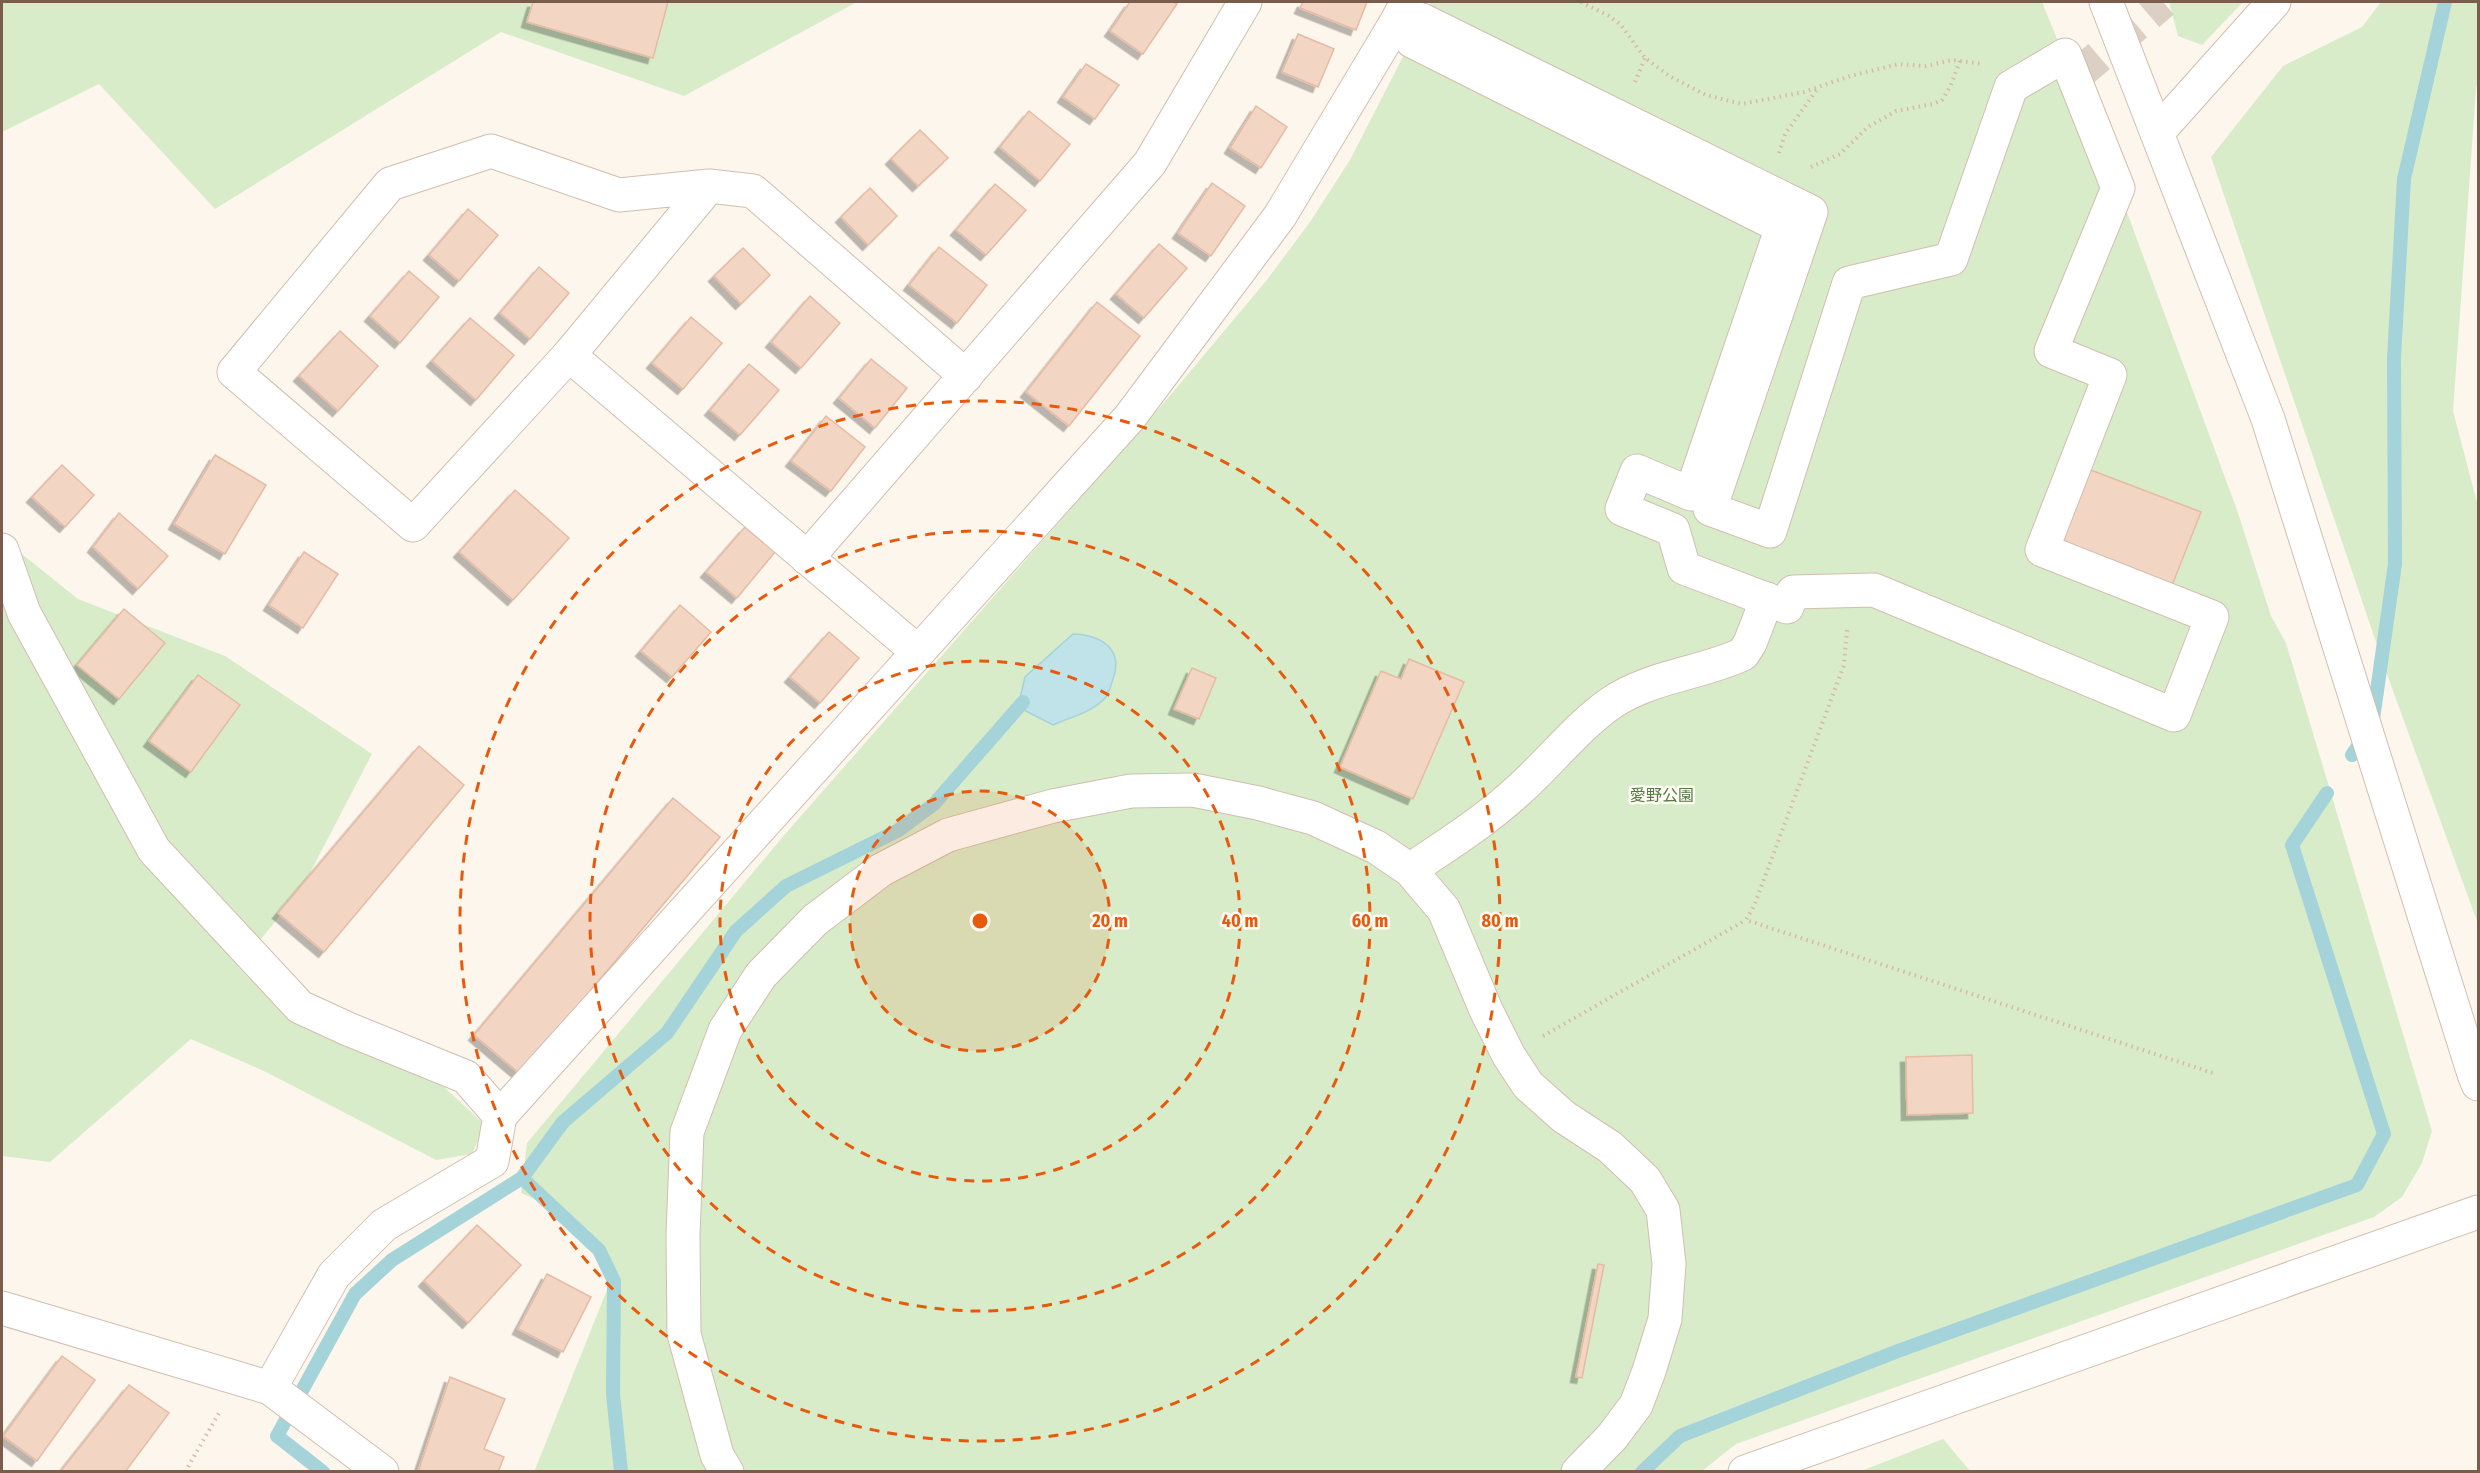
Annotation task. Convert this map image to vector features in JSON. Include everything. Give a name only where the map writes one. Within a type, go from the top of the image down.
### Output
[{"type":"street","points":[[807,558],[1150,163],[1245,2]]},
{"type":"street","points":[[270,1388],[334,1275],[384,1226],[492,1161],[500,1116],[1130,417],[1280,216],[1407,2]]},
{"type":"street","points":[[2106,2],[2268,419],[2478,1084]]},
{"type":"street","points":[[2157,133],[2274,2]]},
{"type":"street","points":[[1422,20],[1779,187],[1811,212],[1710,509],[1770,531],[1849,283],[1951,259],[2011,87],[2018,82],[2065,55],[2118,188],[2051,351],[2110,375],[2042,550],[2212,617],[2174,715],[1874,590],[1793,592],[1787,607],[1684,568],[1673,530],[1622,509],[1637,471],[1691,494],[1782,227],[1412,41],[1422,20]]},
{"type":"street","points":[[709,186],[568,355],[413,525],[234,372],[390,184],[491,151],[619,195],[709,186],[753,190],[966,376]]},
{"type":"street","points":[[568,355],[918,652]]},
{"type":"street","points":[[2,550],[24,613],[154,850],[300,1007],[466,1077],[500,1116]]},
{"type":"street","points":[[1410,870],[1491,814],[1521,788],[1591,719],[1611,703],[1649,683],[1743,654],[1750,643],[1767,599]]},
{"type":"street","points":[[727,1472],[717,1455],[684,1334],[683,1235],[687,1132],[725,1030],[761,975],[815,920],[881,870],[948,835],[1053,806],[1131,791],[1193,790],[1258,803],[1313,818],[1376,847],[1410,870],[1444,910],[1486,1010],[1509,1056],[1528,1085],[1564,1117],[1610,1147],[1645,1180],[1663,1210],[1670,1264],[1665,1319],[1649,1371],[1636,1405],[1612,1437],[1578,1472]]},
{"type":"street","points":[[1745,1472],[2478,1212]]},
{"type":"street","points":[[2,1308],[270,1388],[382,1472]]},
{"type":"street","points":[[346,1444],[363,1472]]},
{"type":"path","points":[[1581,2],[1610,16],[1621,25],[1646,58],[1671,76],[1706,95],[1743,104],[1818,88],[1850,76],[1899,64],[1925,66],[1953,60],[1978,62],[2018,82]]},
{"type":"path","points":[[1818,88],[1785,134],[1779,150],[1779,187],[1840,154],[1868,128],[1896,111],[1942,100],[1950,87],[1960,61]]},
{"type":"path","points":[[1509,1056],[1746,920],[1754,906],[1844,665],[1850,590]]},
{"type":"path","points":[[1746,920],[2212,1073]]},
{"type":"path","points":[[185,1472],[239,1378]]},
{"type":"green space","points":[[2,2],[857,2],[684,96],[501,32],[215,209],[99,84],[2,132]]},
{"type":"green space","name":"愛野公園","points":[[1431,2],[2042,2],[2118,188],[2237,510],[2271,616],[2286,643],[2432,1131],[2422,1163],[2402,1197],[2374,1217],[1736,1444],[1702,1471],[534,1472],[611,1280],[591,1241],[546,1204],[521,1193],[527,1143],[786,833],[1168,398],[1266,281],[1310,222],[1350,160]]},
{"type":"green space","points":[[2169,2],[2243,2],[2202,45],[2178,36]]},
{"type":"green space","points":[[2381,2],[2478,2],[2478,78],[2453,411],[2478,506],[2478,924],[2388,677],[2211,157],[2283,66],[2362,27]]},
{"type":"green space","points":[[2,538],[78,599],[225,656],[372,754],[301,890],[238,967],[296,1024],[443,1086],[485,1125],[472,1154],[436,1160],[266,1072],[191,1039],[50,1162],[2,1156]]},
{"type":"green space","points":[[1943,1439],[1970,1471],[1861,1471]]},
{"type":"water","points":[[1073,634],[1092,637],[1107,645],[1112,651],[1116,668],[1108,693],[1101,702],[1053,725],[1018,707],[1025,677]]},
{"type":"building","points":[[533,2],[668,2],[653,58],[527,22]]},
{"type":"building","points":[[1130,2],[1173,2],[1177,4],[1143,54],[1110,31]]},
{"type":"building","points":[[1303,2],[1367,2],[1356,30],[1300,8]]},
{"type":"building","points":[[1298,34],[1334,49],[1318,87],[1282,72]]},
{"type":"building","points":[[1086,64],[1119,85],[1095,119],[1063,97]]},
{"type":"building","points":[[1256,106],[1287,127],[1261,168],[1230,148]]},
{"type":"building","points":[[1029,111],[1070,144],[1040,181],[1000,147]]},
{"type":"building","points":[[920,130],[948,158],[918,186],[891,159]]},
{"type":"building","points":[[1212,183],[1245,206],[1211,256],[1178,233]]},
{"type":"building","points":[[995,184],[1026,210],[986,255],[956,230]]},
{"type":"building","points":[[870,188],[897,216],[868,245],[841,217]]},
{"type":"building","points":[[468,209],[498,235],[459,281],[429,255]]},
{"type":"building","points":[[1159,244],[1187,268],[1144,318],[1116,294]]},
{"type":"building","points":[[939,247],[987,285],[957,323],[909,285]]},
{"type":"building","points":[[743,248],[770,275],[741,304],[714,276]]},
{"type":"building","points":[[539,267],[569,293],[530,339],[500,313]]},
{"type":"building","points":[[409,271],[439,297],[400,343],[370,316]]},
{"type":"building","points":[[810,296],[840,323],[801,368],[771,342]]},
{"type":"building","points":[[1097,302],[1140,336],[1069,426],[1026,392]]},
{"type":"building","points":[[691,317],[722,343],[683,389],[652,363]]},
{"type":"building","points":[[470,318],[514,355],[476,400],[432,361]]},
{"type":"building","points":[[340,331],[378,366],[338,411],[299,376]]},
{"type":"building","points":[[871,359],[907,388],[875,428],[839,398]]},
{"type":"building","points":[[749,364],[779,390],[740,435],[710,410]]},
{"type":"building","points":[[826,416],[865,447],[831,491],[791,461]]},
{"type":"building","points":[[215,455],[266,485],[225,554],[174,524]]},
{"type":"building","points":[[2075,464],[2201,512],[2167,598],[2042,550]]},
{"type":"building","points":[[62,465],[94,495],[65,527],[32,497]]},
{"type":"building","points":[[515,490],[569,538],[513,600],[459,552]]},
{"type":"building","points":[[119,513],[168,556],[138,589],[93,547]]},
{"type":"building","points":[[745,527],[775,552],[737,598],[706,572]]},
{"type":"building","points":[[304,552],[338,574],[303,628],[269,605]]},
{"type":"building","points":[[680,605],[711,632],[672,677],[641,651]]},
{"type":"building","points":[[124,609],[165,643],[119,699],[77,665]]},
{"type":"building","points":[[829,632],[859,658],[820,703],[790,677]]},
{"type":"building","points":[[1409,659],[1464,682],[1413,799],[1340,767],[1381,671],[1401,679]]},
{"type":"building","points":[[1192,668],[1216,678],[1199,719],[1174,709]]},
{"type":"building","points":[[198,675],[240,705],[191,772],[149,741]]},
{"type":"building","points":[[419,746],[464,785],[324,952],[278,913]]},
{"type":"building","points":[[673,798],[720,837],[520,1074],[474,1035]]},
{"type":"building","points":[[1972,1055],[1973,1113],[1907,1115],[1906,1057]]},
{"type":"building","points":[[477,1225],[521,1265],[468,1323],[424,1281]]},
{"type":"building","points":[[1598,1264],[1604,1265],[1582,1378],[1576,1377]]},
{"type":"building","points":[[547,1274],[591,1297],[563,1352],[518,1329]]},
{"type":"building","points":[[62,1356],[95,1380],[37,1461],[3,1436]]},
{"type":"building","points":[[450,1377],[505,1399],[484,1449],[504,1457],[498,1472],[418,1472]]},
{"type":"building","points":[[129,1385],[169,1413],[125,1472],[60,1472]]},
{"type":"waterway","points":[[2352,755],[2372,726],[2395,564],[2394,358],[2404,179],[2445,2]]},
{"type":"waterway","points":[[323,1472],[277,1436],[355,1294],[392,1260],[522,1178],[563,1122],[667,1033],[736,931],[786,886],[899,830],[934,804],[1023,702]]},
{"type":"waterway","points":[[1642,1472],[1680,1436],[1898,1351],[2357,1185],[2384,1134],[2292,845],[2327,793]]},
{"type":"waterway","points":[[522,1178],[599,1250],[614,1281],[613,1394],[621,1472]]},
{"type":"tunnel","points":[[2074,78],[2163,2]]}]
